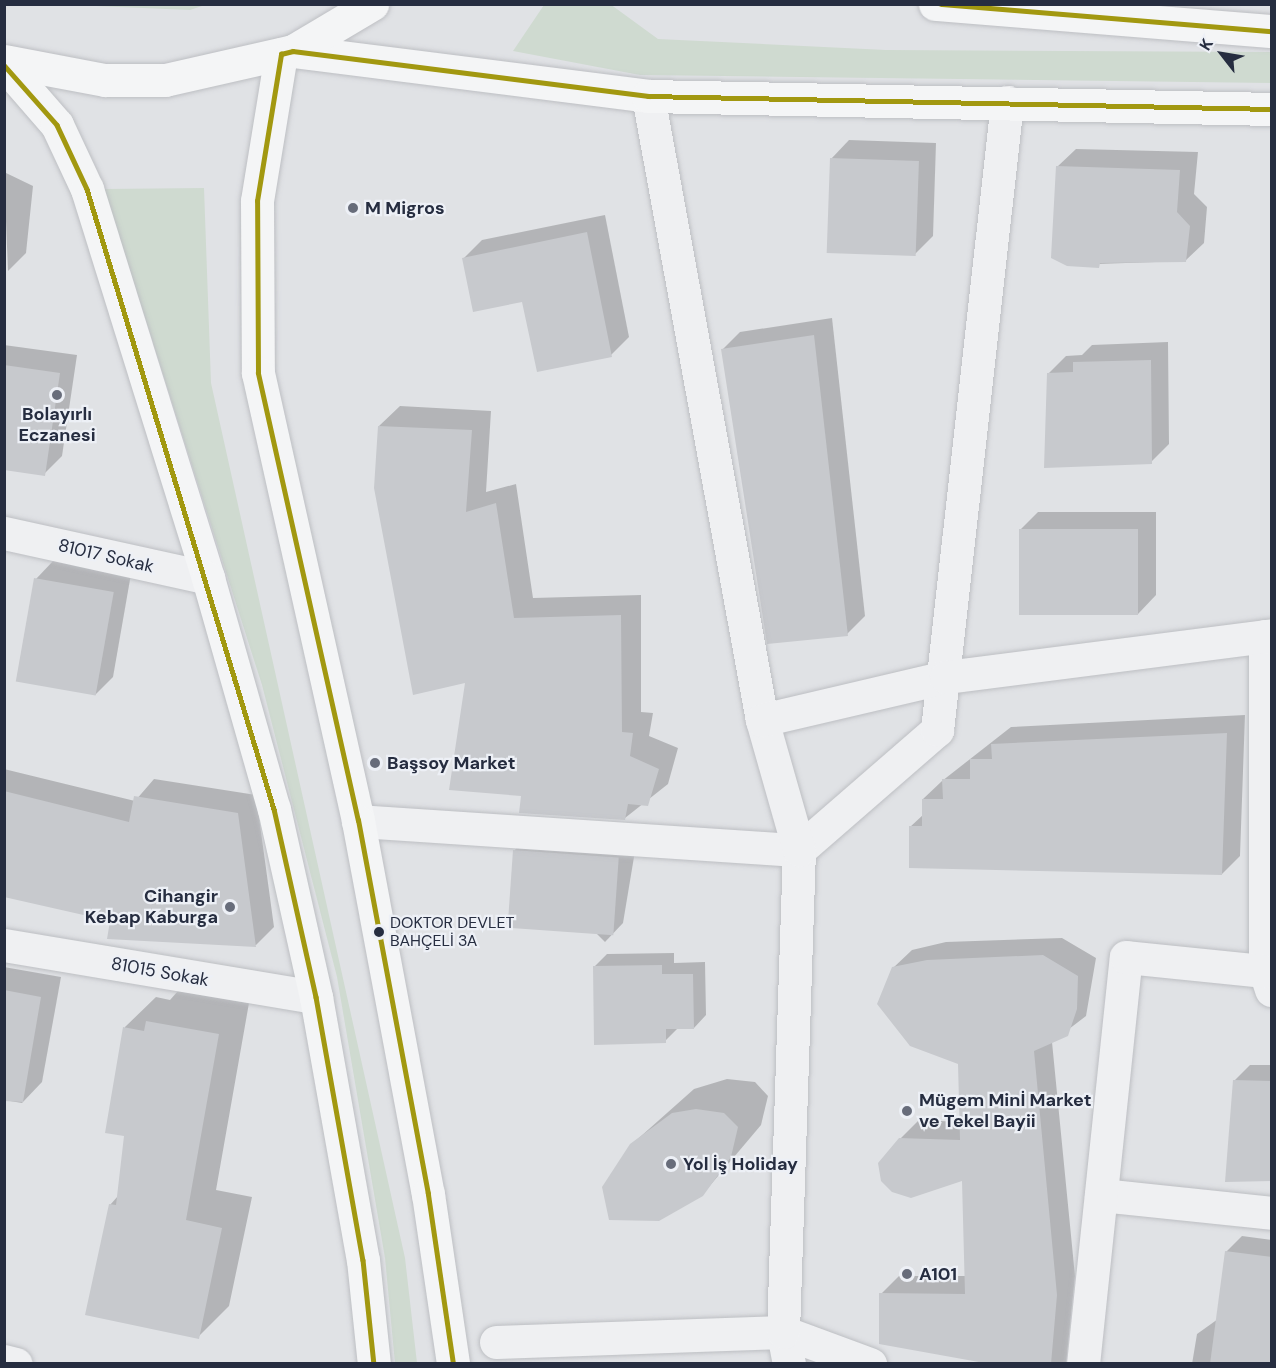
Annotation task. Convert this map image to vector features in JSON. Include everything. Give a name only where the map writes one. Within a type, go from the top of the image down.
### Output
[{"type":"main road","points":[[4,62],[105,80],[165,80],[287,52],[372,4]]},
{"type":"main road","points":[[936,4],[1272,31]]},
{"type":"main road","points":[[287,52],[648,96],[1007,102],[1272,110]]},
{"type":"main road","points":[[287,52],[257,201],[258,373],[358,821],[428,1194],[453,1364]]},
{"type":"main road","points":[[4,62],[57,125],[87,189],[208,578],[274,809],[316,997],[363,1260],[374,1364]]},
{"type":"street","points":[[648,96],[762,720],[799,850],[783,1332],[789,1364]]},
{"type":"street","points":[[358,821],[799,850],[937,730],[946,677],[1007,102]]},
{"type":"street","name":"81017 Sokak","points":[[4,532],[208,578]]},
{"type":"street","points":[[762,720],[946,677],[1268,635],[1268,981],[1126,957],[1083,1364]]},
{"type":"street","name":"81015 Sokak","points":[[4,945],[316,997]]},
{"type":"street","points":[[1101,1195],[1272,1213]]},
{"type":"street","points":[[496,1342],[783,1332],[870,1364]]},
{"type":"street","points":[[4,1361],[16,1364]]},
{"type":"shaded area","points":[[610,4],[658,39],[886,50],[1271,52],[1271,83],[640,75],[513,51],[544,5]]},
{"type":"shaded area","points":[[72,5],[205,5],[190,10]]},
{"type":"shaded area","points":[[204,188],[211,383],[405,1258],[417,1363],[395,1363],[385,1258],[337,977],[262,685],[104,189]]},
{"type":"building","points":[[830,158],[919,161],[916,256],[827,253]]},
{"type":"building","points":[[1056,166],[1180,170],[1177,212],[1190,226],[1186,262],[1100,263],[1099,268],[1067,266],[1051,258]]},
{"type":"building","points":[[587,232],[612,357],[537,372],[522,302],[473,312],[462,258]]},
{"type":"building","points":[[814,335],[848,636],[767,644],[721,349]]},
{"type":"building","points":[[1151,360],[1152,464],[1044,468],[1047,373],[1073,372],[1073,362]]},
{"type":"building","points":[[4,365],[60,373],[45,476],[4,470]]},
{"type":"building","points":[[378,426],[472,430],[466,512],[496,503],[514,618],[621,615],[622,732],[633,733],[630,756],[659,769],[648,806],[628,804],[625,820],[519,813],[521,796],[449,790],[465,683],[413,695],[374,488]]},
{"type":"building","points":[[1019,529],[1138,529],[1138,615],[1019,615]]},
{"type":"building","points":[[34,578],[114,592],[96,695],[16,681]]},
{"type":"building","points":[[1227,733],[1222,875],[909,868],[909,826],[922,826],[922,799],[943,799],[942,779],[970,779],[970,759],[992,759],[991,744]]},
{"type":"building","points":[[4,791],[129,822],[134,796],[238,813],[256,947],[107,939],[110,921],[4,897]]},
{"type":"building","points":[[513,850],[619,857],[613,935],[508,928]]},
{"type":"building","points":[[1043,955],[1078,976],[1077,1009],[1068,1036],[1034,1051],[1057,1295],[1051,1364],[990,1364],[879,1344],[879,1293],[965,1294],[962,1181],[911,1198],[892,1192],[881,1181],[878,1163],[899,1138],[960,1140],[958,1064],[910,1046],[877,1004],[892,967],[927,960]]},
{"type":"building","points":[[662,965],[662,974],[693,974],[694,1029],[666,1029],[666,1043],[594,1045],[593,966]]},
{"type":"building","points":[[4,990],[41,997],[23,1102],[4,1101]]},
{"type":"building","points":[[146,1021],[219,1034],[186,1220],[222,1228],[199,1339],[85,1315],[109,1204],[116,1205],[124,1136],[105,1133],[123,1027],[144,1031]]},
{"type":"building","points":[[1233,1080],[1272,1081],[1272,1181],[1225,1182]]},
{"type":"building","name":"Yol İş Holiday","points":[[696,1109],[724,1113],[738,1127],[731,1157],[703,1196],[659,1221],[609,1220],[602,1187],[630,1144],[672,1113]]},
{"type":"building","points":[[1225,1251],[1272,1257],[1272,1364],[1210,1364]]},
{"type":"transit line","points":[[941,4],[1272,31]]},
{"type":"transit line","points":[[453,1364],[428,1194],[358,821],[258,373],[257,201],[281,54],[293,51],[648,96],[1272,109]]},
{"type":"transit line","points":[[4,65],[57,125],[87,189],[274,809],[316,997],[363,1260],[374,1364]]},
{"type":"place","name":"M Migros","points":[[353,208]]},
{"type":"place","name":"Bolayırlı Eczanesi","points":[[57,395]]},
{"type":"place","name":"Başsoy Market","points":[[375,763]]},
{"type":"place","name":"Cihangir Kebap Kaburga","points":[[230,907]]},
{"type":"place","name":"DOKTOR DEVLET BAHÇELİ 3A","points":[[379,932]]},
{"type":"place","name":"Mügem Minİ Market ve Tekel Bayii","points":[[907,1111]]},
{"type":"place","name":"Yol İş Holiday","points":[[671,1164]]},
{"type":"place","name":"A101","points":[[907,1274]]}]
